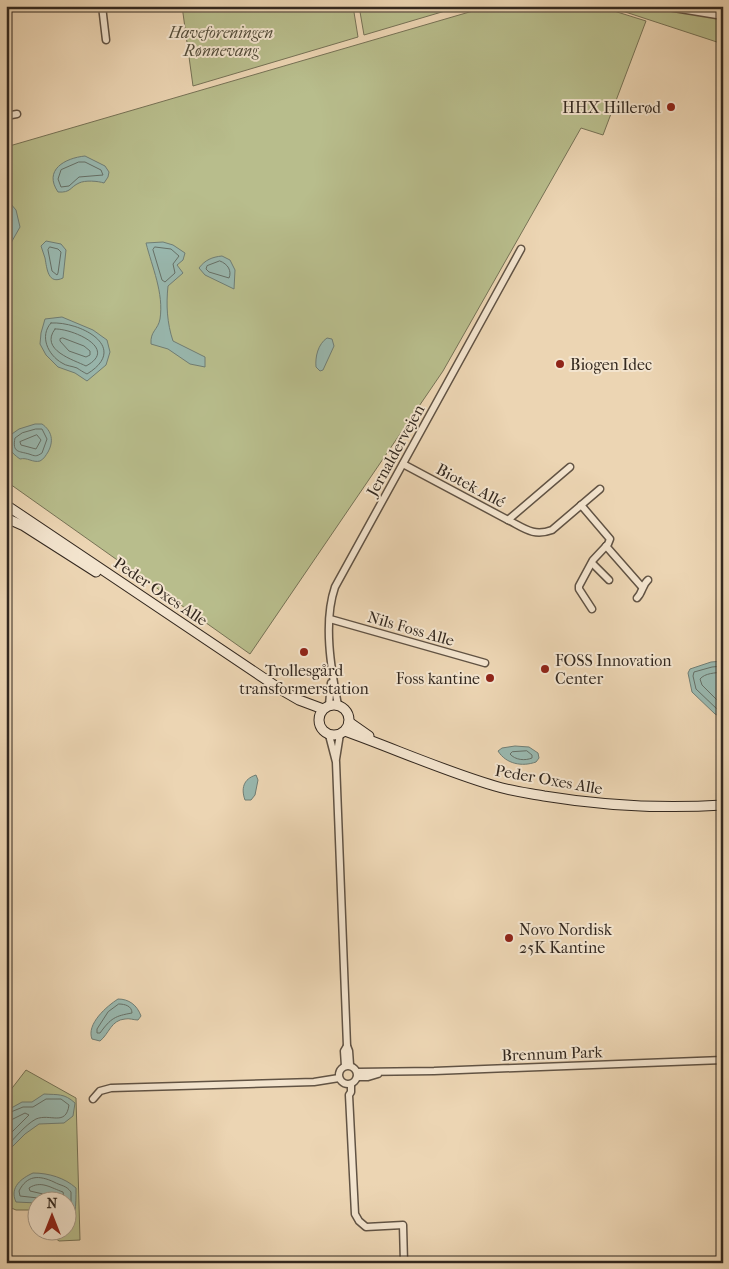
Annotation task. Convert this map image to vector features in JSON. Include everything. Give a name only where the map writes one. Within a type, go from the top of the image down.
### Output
[{"type":"street","points":[[102,6],[106,40]]},
{"type":"street","points":[[662,6],[723,16]]},
{"type":"street","points":[[6,116],[17,114]]},
{"type":"street","name":"Jernaldervejen","points":[[327,709],[332,674],[331,603],[335,587],[521,250]]},
{"type":"street","name":"Biotek Allé","points":[[403,464],[508,520],[570,467]]},
{"type":"street","points":[[508,520],[532,532],[545,533],[552,530],[580,504],[600,489]]},
{"type":"street","points":[[580,504],[610,540],[592,563],[579,586],[579,590],[592,609]]},
{"type":"street","name":"Peder Oxes Alle","points":[[6,505],[299,700],[327,709]]},
{"type":"street","points":[[6,518],[24,526],[128,592],[165,612]]},
{"type":"street","points":[[606,546],[642,587]]},
{"type":"street","points":[[592,563],[609,580]]},
{"type":"street","points":[[637,598],[648,580]]},
{"type":"street","name":"Nils Foss Alle","points":[[330,619],[485,663]]},
{"type":"street","points":[[93,1099],[100,1090],[111,1088],[314,1082],[339,1075],[347,1066],[349,1051],[347,1046],[336,762],[329,735],[320,728],[327,709],[347,711],[349,722],[343,732],[336,762]]},
{"type":"street","name":"Peder Oxes Alle","points":[[349,722],[378,742]]},
{"type":"street","points":[[329,735],[343,732]]},
{"type":"street","name":"Peder Oxes Alle","points":[[343,732],[378,742],[458,775],[498,787],[539,795],[614,806],[649,808],[723,805]]},
{"type":"street","name":"Brennum Park","points":[[357,1074],[723,1060]]},
{"type":"street","points":[[347,1066],[355,1068],[357,1074],[355,1081],[348,1083]]},
{"type":"street","points":[[339,1075],[348,1083]]},
{"type":"street","points":[[348,1083],[346,1092],[349,1095],[354,1214],[359,1222],[366,1227],[403,1225],[404,1263]]},
{"type":"green space","name":"Haveforeningen Rønnevang","points":[[182,6],[353,6],[358,37],[193,86]]},
{"type":"green space","points":[[359,6],[462,6],[364,35]]},
{"type":"green space","points":[[490,6],[598,6],[646,21],[603,135],[581,128],[443,371],[250,654],[6,480],[6,147]]},
{"type":"green space","points":[[607,6],[723,6],[723,44]]},
{"type":"green space","points":[[26,1070],[76,1098],[80,1240],[78,1240],[78,1192],[28,1192],[28,1210],[16,1210],[9,1207],[6,1201],[6,1096]]},
{"type":"water","points":[[85,156],[105,166],[109,172],[104,183],[85,181],[68,191],[58,192],[53,177],[58,167],[70,159]]},
{"type":"water","points":[[10,203],[16,210],[20,227],[7,250],[6,279],[6,204]]},
{"type":"water","points":[[46,241],[61,244],[66,250],[63,278],[58,280],[51,278],[49,275],[41,246]]},
{"type":"water","points":[[163,242],[173,245],[185,253],[183,260],[177,265],[183,273],[168,286],[169,327],[173,341],[205,357],[205,367],[190,364],[168,349],[151,344],[153,333],[160,319],[161,309],[157,280],[146,243]]},
{"type":"water","points":[[222,256],[230,260],[235,270],[234,289],[205,275],[199,268],[209,259]]},
{"type":"water","points":[[62,317],[93,330],[107,340],[110,352],[106,365],[87,381],[75,373],[58,367],[46,355],[40,344],[45,319]]},
{"type":"water","points":[[327,338],[332,339],[334,346],[323,370],[320,371],[316,367],[316,359],[319,347]]},
{"type":"water","points":[[42,424],[50,433],[50,448],[45,457],[40,461],[20,459],[10,449],[9,436],[19,429]]},
{"type":"water","points":[[723,661],[723,718],[715,714],[692,692],[688,673],[690,669],[711,662]]},
{"type":"water","points":[[515,746],[529,747],[538,753],[539,758],[536,762],[520,764],[510,762],[498,751],[502,748]]},
{"type":"water","points":[[256,775],[258,780],[255,795],[251,800],[245,800],[244,785],[248,779]]},
{"type":"water","points":[[118,999],[132,1003],[141,1016],[138,1020],[120,1020],[113,1025],[100,1041],[92,1039],[92,1027],[95,1022],[108,1006]]},
{"type":"water","points":[[44,1094],[61,1095],[75,1103],[73,1116],[64,1123],[39,1124],[25,1134],[6,1153],[6,1111],[22,1102],[32,1102]]},
{"type":"water","points":[[33,1173],[56,1177],[67,1181],[76,1188],[76,1192],[28,1192],[28,1203],[16,1202],[14,1197],[15,1188]]},
{"type":"place","name":"HHX Hillerød","points":[[671,107]]},
{"type":"place","name":"Biogen Idec","points":[[560,364]]},
{"type":"place","name":"Trollesgård transformerstation","points":[[304,652]]},
{"type":"place","name":"FOSS Innovation Center","points":[[545,669]]},
{"type":"place","name":"Foss kantine","points":[[490,678]]},
{"type":"place","name":"Novo Nordisk 25K Kantine","points":[[509,938]]}]
